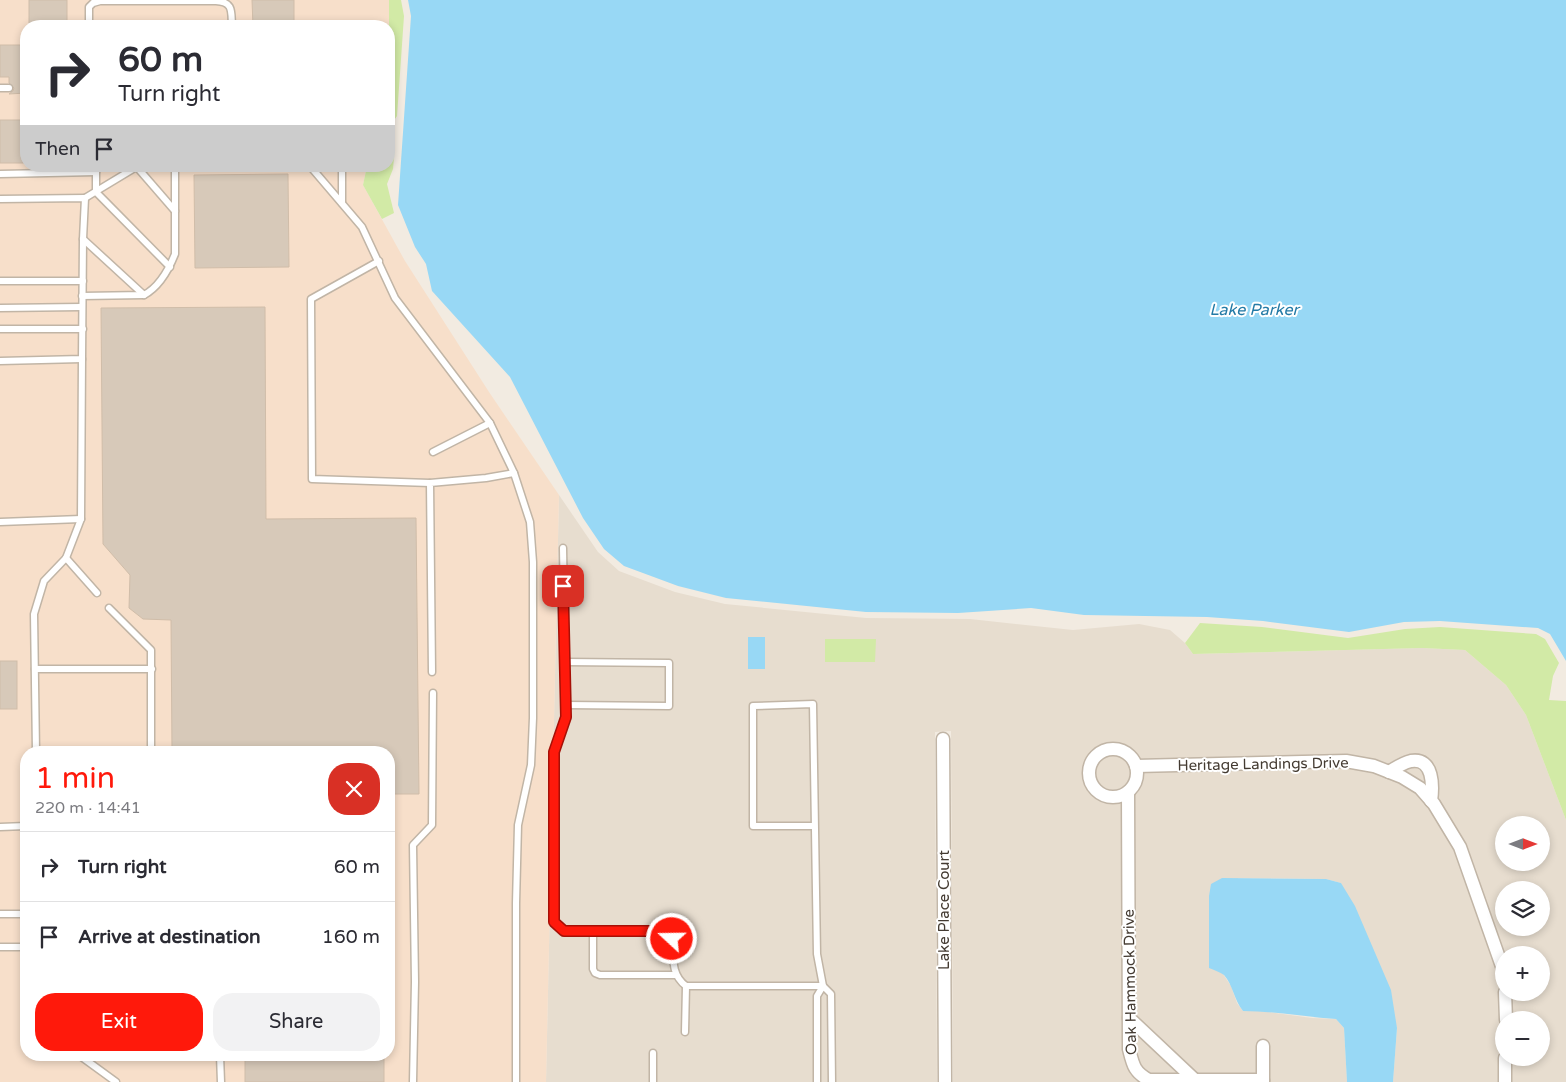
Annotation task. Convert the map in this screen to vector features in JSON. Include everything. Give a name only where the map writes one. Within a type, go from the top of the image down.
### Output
[{"type":"street","name":"Lake Place Court","points":[[943,739],[945,1082]]},
{"type":"street","points":[[1113,748],[1127,753],[1133,759],[1136,766],[1136,780],[1128,792],[1113,798],[1099,793],[1093,788],[1089,781],[1089,765],[1098,753],[1113,748]]},
{"type":"street","name":"Heritage Landings Drive","points":[[1136,766],[1346,761],[1374,766],[1402,777],[1420,788],[1432,801],[1460,847],[1495,946]]},
{"type":"street","points":[[1388,772],[1411,761],[1418,761],[1423,764],[1430,771],[1432,801]]},
{"type":"street","name":"Oak Hammock Drive","points":[[1128,792],[1129,1049],[1133,1065],[1139,1074],[1149,1080],[1263,1081]]},
{"type":"street","points":[[1129,1018],[1195,1080]]},
{"type":"street","points":[[1263,1046],[1263,1081]]},
{"type":"street","points":[[1505,1066],[1505,1082]]},
{"type":"lane","points":[[89,20],[89,7],[93,3],[100,1],[216,0],[229,5],[232,20]]},
{"type":"lane","points":[[0,88],[9,88]]},
{"type":"lane","points":[[0,174],[38,172]]},
{"type":"lane","points":[[96,172],[96,192],[170,267]]},
{"type":"lane","points":[[0,199],[85,198],[129,172]]},
{"type":"lane","points":[[141,172],[175,211]]},
{"type":"lane","points":[[82,296],[144,295],[151,291],[170,267],[175,254],[175,172]]},
{"type":"lane","points":[[315,172],[362,227],[395,298],[490,422],[514,473],[530,522],[533,562],[531,765],[518,825],[516,866],[516,1082]]},
{"type":"lane","points":[[342,172],[342,203]]},
{"type":"lane","points":[[36,746],[34,614],[44,581],[66,558],[82,520],[82,296],[85,198]]},
{"type":"lane","points":[[83,239],[144,295]]},
{"type":"lane","points":[[378,261],[310,300],[312,479],[430,483],[486,478],[514,473]]},
{"type":"lane","points":[[0,281],[83,281]]},
{"type":"lane","points":[[0,308],[82,307]]},
{"type":"lane","points":[[0,329],[83,328]]},
{"type":"lane","points":[[0,361],[82,359]]},
{"type":"lane","points":[[433,452],[490,422]]},
{"type":"lane","points":[[430,483],[432,672]]},
{"type":"lane","points":[[0,522],[82,520]]},
{"type":"lane","points":[[562,548],[566,717],[554,752],[554,922],[564,931],[665,931],[670,933],[675,975],[686,986],[823,986]]},
{"type":"lane","points":[[66,558],[97,593]]},
{"type":"lane","points":[[109,608],[151,650],[151,746]]},
{"type":"lane","points":[[565,662],[668,663],[669,706],[566,705]]},
{"type":"lane","points":[[35,670],[152,669]]},
{"type":"lane","points":[[413,1082],[415,982],[413,845],[432,825],[433,693]]},
{"type":"lane","points":[[814,826],[753,826],[753,706],[813,704],[817,954],[823,986],[831,994],[832,1082]]},
{"type":"lane","points":[[0,827],[20,826]]},
{"type":"lane","points":[[0,914],[20,914]]},
{"type":"lane","points":[[593,931],[593,969],[595,973],[600,975],[675,975]]},
{"type":"lane","points":[[0,947],[20,947]]},
{"type":"lane","points":[[685,1032],[686,986]]},
{"type":"lane","points":[[817,1082],[817,996],[823,986]]},
{"type":"lane","points":[[653,1053],[653,1082]]},
{"type":"lane","points":[[87,1061],[112,1081]]},
{"type":"lane","points":[[220,1061],[221,1082]]},
{"type":"shaded area","points":[[0,0],[389,0],[389,20],[20,20],[20,172],[366,172],[363,185],[405,261],[489,392],[559,495],[546,1082],[0,1082]]},
{"type":"shaded area","points":[[559,495],[598,552],[619,571],[675,592],[725,604],[866,618],[970,619],[1073,630],[1139,624],[1170,630],[1185,643],[1193,654],[1422,648],[1465,650],[1506,685],[1526,715],[1566,820],[1566,1082],[1393,1082],[1397,1028],[1341,883],[1326,879],[1238,878],[1223,974],[1231,986],[1237,1003],[1243,1011],[1336,1019],[1344,1028],[1347,1082],[953,1082],[951,731],[935,732],[937,1082],[546,1082]]},
{"type":"green space","points":[[389,0],[401,0],[404,16],[397,116],[395,119],[395,20],[389,20]]},
{"type":"green space","points":[[366,172],[392,172],[387,184],[394,213],[382,219],[363,185]]},
{"type":"green space","points":[[1200,623],[1262,627],[1348,638],[1405,629],[1440,627],[1536,634],[1545,639],[1559,663],[1553,676],[1549,700],[1566,701],[1566,820],[1526,715],[1506,685],[1465,650],[1422,648],[1193,654],[1185,643]]},
{"type":"green space","points":[[825,639],[876,639],[875,662],[825,662]]},
{"type":"water","name":"Lake Parker","points":[[408,0],[1566,0],[1566,661],[1550,634],[1538,628],[1440,621],[1404,622],[1349,632],[1263,621],[1207,617],[1084,615],[1031,608],[958,613],[866,612],[726,598],[678,586],[624,566],[604,549],[583,518],[510,377],[432,291],[426,264],[415,247],[398,205],[411,16]]},
{"type":"water","points":[[748,637],[765,637],[765,669],[748,669]]},
{"type":"water","points":[[1222,878],[1326,879],[1341,883],[1355,906],[1391,990],[1397,1028],[1393,1082],[1347,1082],[1344,1028],[1336,1019],[1243,1011],[1237,1002],[1230,983],[1224,975],[1209,968],[1209,896],[1211,884]]},
{"type":"building","points":[[29,0],[67,0],[67,20],[29,20]]},
{"type":"building","points":[[252,0],[294,0],[294,20],[253,20]]},
{"type":"building","points":[[0,45],[20,45],[20,93],[9,94],[14,88],[9,83],[9,77],[0,77]]},
{"type":"building","points":[[0,120],[20,120],[20,163],[0,163]]},
{"type":"building","points":[[288,174],[289,267],[195,268],[194,175]]},
{"type":"building","points":[[265,307],[266,519],[416,518],[419,794],[395,794],[395,746],[172,746],[171,620],[143,619],[129,608],[130,575],[103,544],[101,308]]},
{"type":"building","points":[[0,661],[17,661],[17,709],[0,709]]},
{"type":"building","points":[[245,1061],[384,1061],[384,1082],[245,1082]]},
{"type":"route","points":[[563,586],[566,717],[554,752],[554,922],[564,931],[665,931],[670,933],[672,939]]}]
